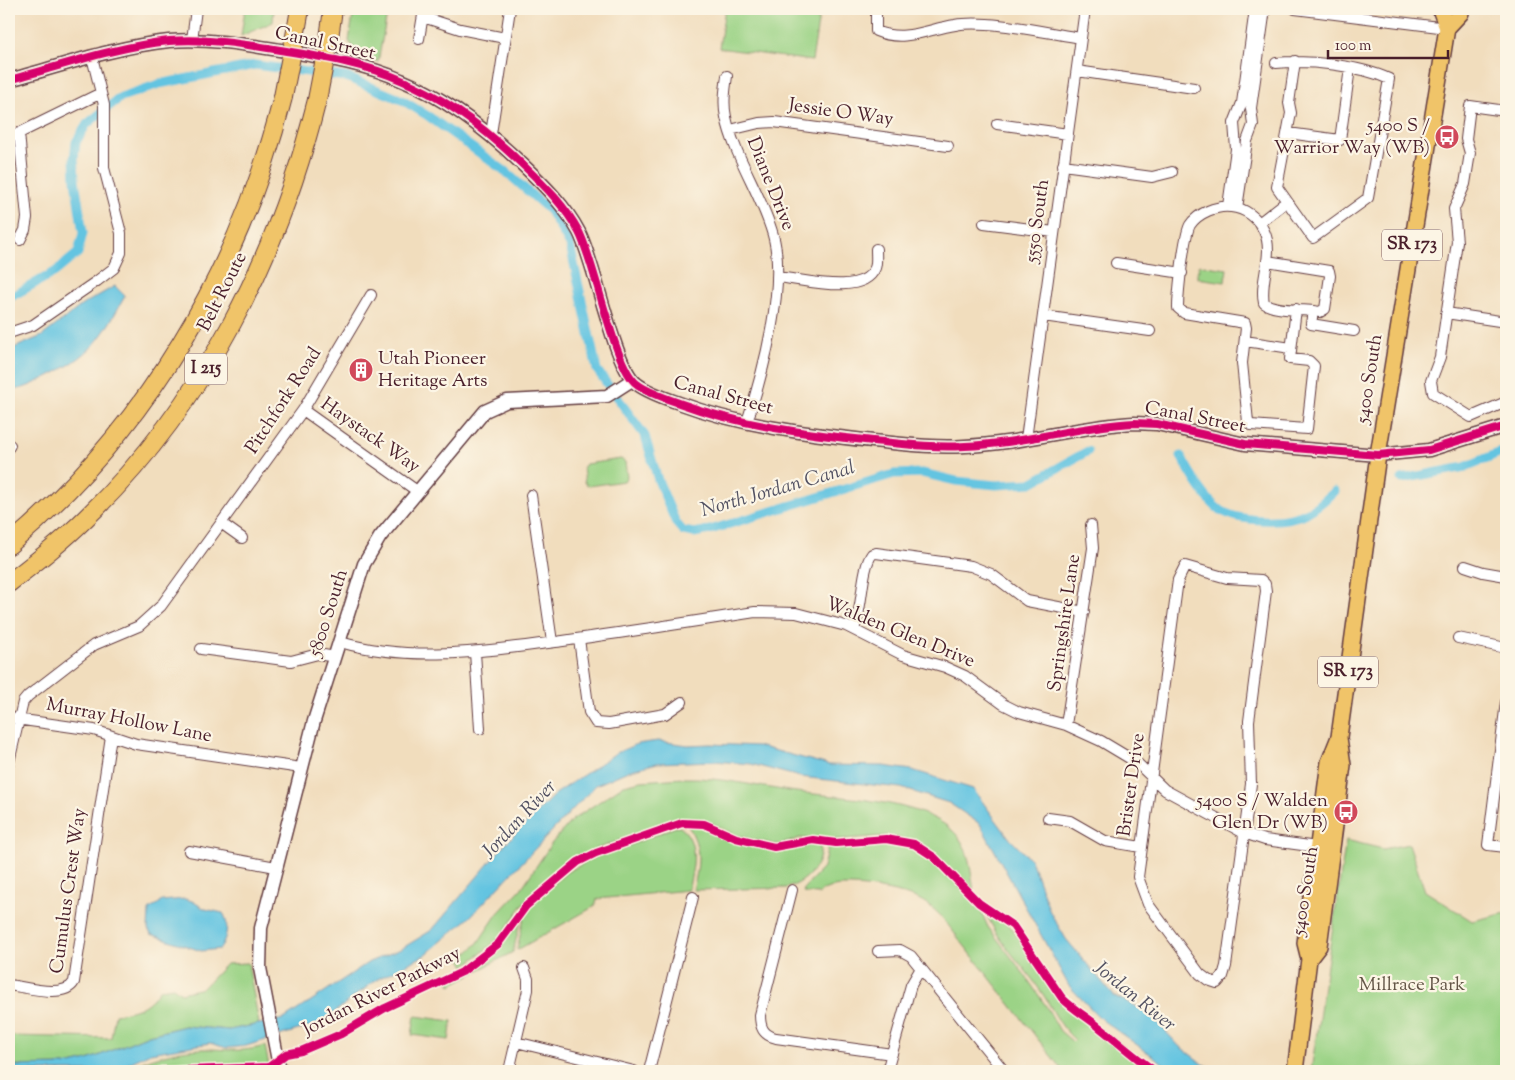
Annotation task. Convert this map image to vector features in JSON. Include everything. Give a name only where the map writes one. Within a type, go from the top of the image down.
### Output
[{"type":"highway","name":"Belt Route","points":[[9,545],[47,510],[102,450],[148,394],[184,339],[217,280],[245,220],[268,154],[283,97],[300,9]]},
{"type":"highway","name":"Belt Route","points":[[9,583],[89,516],[124,478],[184,401],[237,316],[262,267],[283,216],[302,160],[317,100],[335,9]]},
{"type":"main road","name":"5400 South","points":[[1295,1071],[1309,959],[1305,943],[1329,762],[1339,737],[1378,455],[1447,28],[1440,9]]},
{"type":"main road","name":"5400 South","points":[[1447,28],[1461,13],[1462,9]]},
{"type":"main road","name":"5400 South","points":[[1309,959],[1319,946],[1333,848],[1343,765],[1339,737]]},
{"type":"street","points":[[192,40],[196,9]]},
{"type":"street","points":[[491,134],[510,9]]},
{"type":"street","points":[[876,9],[876,31],[898,36],[913,36],[950,26],[971,24],[1081,38]]},
{"type":"street","name":"5550 South","points":[[1026,439],[1085,9]]},
{"type":"street","points":[[1232,207],[1236,138],[1234,123],[1242,103],[1255,9]]},
{"type":"street","points":[[1232,207],[1247,141],[1253,125],[1251,108],[1265,9]]},
{"type":"street","points":[[1295,9],[1447,28]]},
{"type":"street","points":[[419,39],[423,13],[454,28],[505,38]]},
{"type":"street","name":"Canal Street","points":[[9,80],[151,43],[192,40],[276,50],[343,62],[381,72],[425,92],[491,134],[556,198],[575,225],[593,267],[623,364],[632,380],[642,387],[677,402],[747,422],[819,435],[910,444],[965,446],[1026,439],[1083,428],[1134,423],[1157,424],[1245,444],[1378,455],[1429,450],[1506,426]]},
{"type":"street","points":[[9,333],[33,325],[107,273],[118,261],[122,242],[104,168],[104,106],[92,57]]},
{"type":"street","points":[[1276,62],[1295,61],[1350,68],[1367,71],[1389,80],[1368,198],[1313,238],[1286,202],[1278,187],[1288,133],[1295,61]]},
{"type":"street","points":[[1288,133],[1340,140],[1350,68]]},
{"type":"street","points":[[1077,71],[1194,88]]},
{"type":"street","name":"Diane Drive","points":[[727,76],[725,105],[730,130],[771,226],[777,255],[777,277],[765,364],[747,422]]},
{"type":"street","points":[[9,138],[101,94]]},
{"type":"street","points":[[1506,111],[1470,106],[1466,139],[1470,153],[1465,184],[1454,209],[1457,242],[1440,357],[1431,381],[1433,393],[1471,417],[1506,402]]},
{"type":"street","name":"Jessie O Way","points":[[730,130],[760,123],[774,122],[948,146]]},
{"type":"street","points":[[997,124],[1068,134]]},
{"type":"street","points":[[19,133],[27,215],[25,230],[20,240]]},
{"type":"street","points":[[1064,165],[1152,177],[1172,172]]},
{"type":"street","points":[[1259,223],[1286,202]]},
{"type":"street","points":[[1267,261],[1328,271],[1330,276],[1325,309],[1320,312],[1313,312],[1264,303],[1267,261],[1266,236],[1259,223],[1251,215],[1232,207],[1210,210],[1191,224],[1182,272],[1179,311],[1245,323],[1242,363],[1248,422],[1254,426],[1307,429],[1314,366],[1309,361],[1290,359],[1296,309]]},
{"type":"street","points":[[984,223],[1054,232]]},
{"type":"street","points":[[777,277],[842,285],[859,283],[868,278],[874,270],[876,249]]},
{"type":"street","points":[[1116,263],[1182,272]]},
{"type":"street","name":"Pitchfork Road","points":[[9,762],[14,718],[23,702],[31,693],[94,645],[130,630],[154,613],[178,584],[303,410],[371,295]]},
{"type":"street","points":[[1313,312],[1311,324],[1354,330]]},
{"type":"street","points":[[1446,313],[1506,322]]},
{"type":"street","points":[[1043,316],[1150,331]]},
{"type":"street","points":[[1244,341],[1292,348]]},
{"type":"street","name":"5800 South","points":[[280,1071],[260,968],[261,928],[301,768],[364,564],[380,536],[478,418],[493,406],[507,401],[606,396],[632,380]]},
{"type":"street","name":"Haystack Way","points":[[303,410],[417,491]]},
{"type":"street","points":[[532,495],[552,642]]},
{"type":"street","points":[[221,523],[242,538]]},
{"type":"street","name":"Springshire Lane","points":[[1066,725],[1093,548],[1091,525]]},
{"type":"street","points":[[854,629],[859,617],[868,563],[872,554],[971,566],[991,574],[1027,602],[1084,612]]},
{"type":"street","name":"Brister Drive","points":[[1185,566],[1227,578],[1261,580],[1266,584],[1266,595],[1249,721],[1251,781],[1226,966],[1223,976],[1217,983],[1208,980],[1200,974],[1145,899],[1138,877],[1151,777],[1179,576],[1185,566]]},
{"type":"street","points":[[1465,566],[1483,572],[1506,576]]},
{"type":"street","name":"Walden Glen Drive","points":[[340,642],[356,646],[422,654],[474,652],[579,639],[766,611],[817,616],[854,629],[903,655],[945,667],[965,676],[1003,704],[1019,712],[1066,725],[1125,754],[1166,790],[1244,833],[1265,840],[1317,847]]},
{"type":"street","points":[[1458,638],[1479,644],[1506,648]]},
{"type":"street","points":[[579,639],[590,714],[596,723],[609,724],[665,714],[682,702]]},
{"type":"street","points":[[201,649],[287,660],[301,660],[318,654],[335,657]]},
{"type":"street","points":[[474,652],[480,728]]},
{"type":"street","points":[[1506,702],[1488,845],[1506,847]]},
{"type":"street","name":"Murray Hollow Lane","points":[[14,718],[88,729],[136,744],[301,768]]},
{"type":"street","name":"Cumulus Crest Way","points":[[9,985],[63,992],[71,988],[74,982],[111,736]]},
{"type":"street","points":[[1048,818],[1070,821],[1105,841],[1141,847]]},
{"type":"street","points":[[189,851],[276,867]]},
{"type":"street","points":[[792,890],[760,1015],[762,1028],[768,1035],[776,1038],[892,1054]]},
{"type":"street","points":[[649,1071],[693,897]]},
{"type":"street","points":[[878,951],[900,950],[911,956],[1004,1071]]},
{"type":"street","points":[[509,1071],[528,990],[528,979],[524,968]]},
{"type":"street","points":[[887,1071],[910,985],[921,968]]},
{"type":"street","points":[[516,1042],[634,1071]]},
{"type":"green space","points":[[245,9],[274,9],[273,22],[241,36]]},
{"type":"green space","points":[[354,9],[388,9],[378,62],[356,52],[349,41]]},
{"type":"green space","points":[[725,9],[820,9],[812,61],[719,48]]},
{"type":"green space","points":[[1199,265],[1227,269],[1225,282],[1197,278]]},
{"type":"green space","points":[[621,459],[625,462],[627,477],[624,481],[589,486],[585,483],[583,468],[586,464]]},
{"type":"green space","points":[[684,778],[724,780],[789,791],[875,801],[919,812],[938,820],[959,837],[966,851],[974,890],[972,891],[927,849],[910,840],[886,836],[832,840],[800,838],[779,845],[737,836],[709,822],[678,820],[596,849],[569,865],[524,903],[499,939],[465,966],[461,959],[477,944],[498,913],[521,889],[552,843],[572,820],[624,785],[641,781]]},
{"type":"green space","points":[[688,826],[701,826],[736,841],[770,850],[783,850],[801,845],[813,845],[820,846],[820,853],[811,873],[793,886],[786,888],[693,890],[698,857],[696,841]]},
{"type":"green space","points":[[675,827],[680,827],[686,833],[693,848],[692,874],[688,890],[597,899],[595,906],[517,950],[526,908],[567,872],[601,854],[615,851]]},
{"type":"green space","name":"Millrace Park","points":[[1346,840],[1383,849],[1409,844],[1425,891],[1472,921],[1506,913],[1506,1071],[1311,1071]]},
{"type":"green space","points":[[881,841],[899,843],[918,849],[948,874],[979,907],[988,927],[1024,974],[1046,1006],[1060,1031],[1073,1042],[1075,1040],[1064,1028],[1033,980],[1002,942],[985,910],[1011,927],[1068,1008],[1151,1071],[1063,1071],[941,916],[920,900],[881,889],[850,886],[837,886],[826,889],[819,894],[803,893],[804,888],[823,868],[828,846]]},
{"type":"green space","points":[[518,920],[520,923],[513,952],[451,985],[449,981],[493,951]]},
{"type":"green space","points":[[248,963],[259,1024],[229,1030],[185,1026],[149,1035],[88,1060],[66,1065],[9,1066],[9,1036],[111,1038],[115,1014],[141,1007],[151,1000],[160,989],[173,987],[181,993],[203,988],[226,964]]},
{"type":"green space","points":[[415,1016],[452,1021],[449,1040],[412,1035]]},
{"type":"green space","points":[[265,1046],[270,1071],[121,1071],[154,1058],[176,1052],[199,1049],[244,1050]]},
{"type":"water","points":[[115,286],[125,296],[109,325],[84,354],[61,370],[28,386],[9,390],[9,350],[42,336],[82,305]]},
{"type":"water","points":[[658,741],[688,745],[758,746],[829,765],[883,766],[912,770],[973,789],[1010,839],[1031,860],[1050,912],[1066,939],[1114,996],[1148,1012],[1179,1046],[1203,1064],[1220,1071],[1174,1071],[1102,1020],[1069,986],[980,824],[949,803],[901,788],[800,777],[751,764],[714,761],[657,763],[628,771],[596,785],[469,918],[425,955],[376,980],[321,1023],[246,1046],[227,1048],[210,1043],[150,1053],[113,1071],[9,1071],[9,1066],[66,1065],[88,1060],[149,1035],[185,1026],[229,1030],[284,1019],[369,962],[401,949],[432,930],[506,843],[554,795],[616,753],[637,744]]},
{"type":"water","points":[[185,899],[205,909],[223,913],[226,931],[220,949],[201,951],[151,934],[148,929],[149,910],[162,901]]},
{"type":"waterway","name":"North Jordan Canal","points":[[9,298],[55,272],[78,253],[83,233],[75,180],[74,159],[76,142],[87,124],[121,97],[159,84],[255,65],[346,77],[402,100],[428,116],[506,172],[550,211],[570,245],[597,370],[645,436],[658,480],[676,523],[683,531],[694,533],[710,530],[894,474],[922,473],[956,481],[996,485],[1031,483],[1088,451]]},
{"type":"waterway","name":"North Jordan Canal","points":[[1402,479],[1465,467],[1506,450]]},
{"type":"waterway","name":"North Jordan Canal","points":[[1181,456],[1197,483],[1216,507],[1225,512],[1248,519],[1274,520],[1299,516],[1315,508],[1335,491]]},
{"type":"cycle path","points":[[9,80],[128,48],[169,41],[197,40],[225,42],[342,61],[387,74],[418,88],[451,106],[482,128],[539,181],[567,214],[579,232],[585,247],[621,358],[629,374],[637,384],[652,393],[726,418],[824,435],[942,446],[986,445],[1113,425],[1134,423],[1157,424],[1245,444],[1378,455],[1429,450],[1506,426]]},
{"type":"cycle path","name":"Jordan River Parkway","points":[[161,1071],[269,1067],[286,1054],[301,1051],[341,1034],[385,1008],[462,972],[498,944],[526,906],[578,862],[596,853],[682,823],[704,824],[736,838],[774,847],[813,840],[836,843],[886,839],[914,844],[934,857],[979,903],[1013,926],[1062,998],[1155,1071]]},
{"type":"place","name":"5400 S / Warrior Way (WB)","points":[[1447,137]]},
{"type":"place","name":"Utah Pioneer Heritage Arts","points":[[361,370]]},
{"type":"place","name":"5400 S / Walden Glen Dr (WB)","points":[[1346,812]]},
{"type":"water label","name":"Jordan River","points":[[520,820]]},
{"type":"water label","name":"Jordan River","points":[[1134,997]]}]
